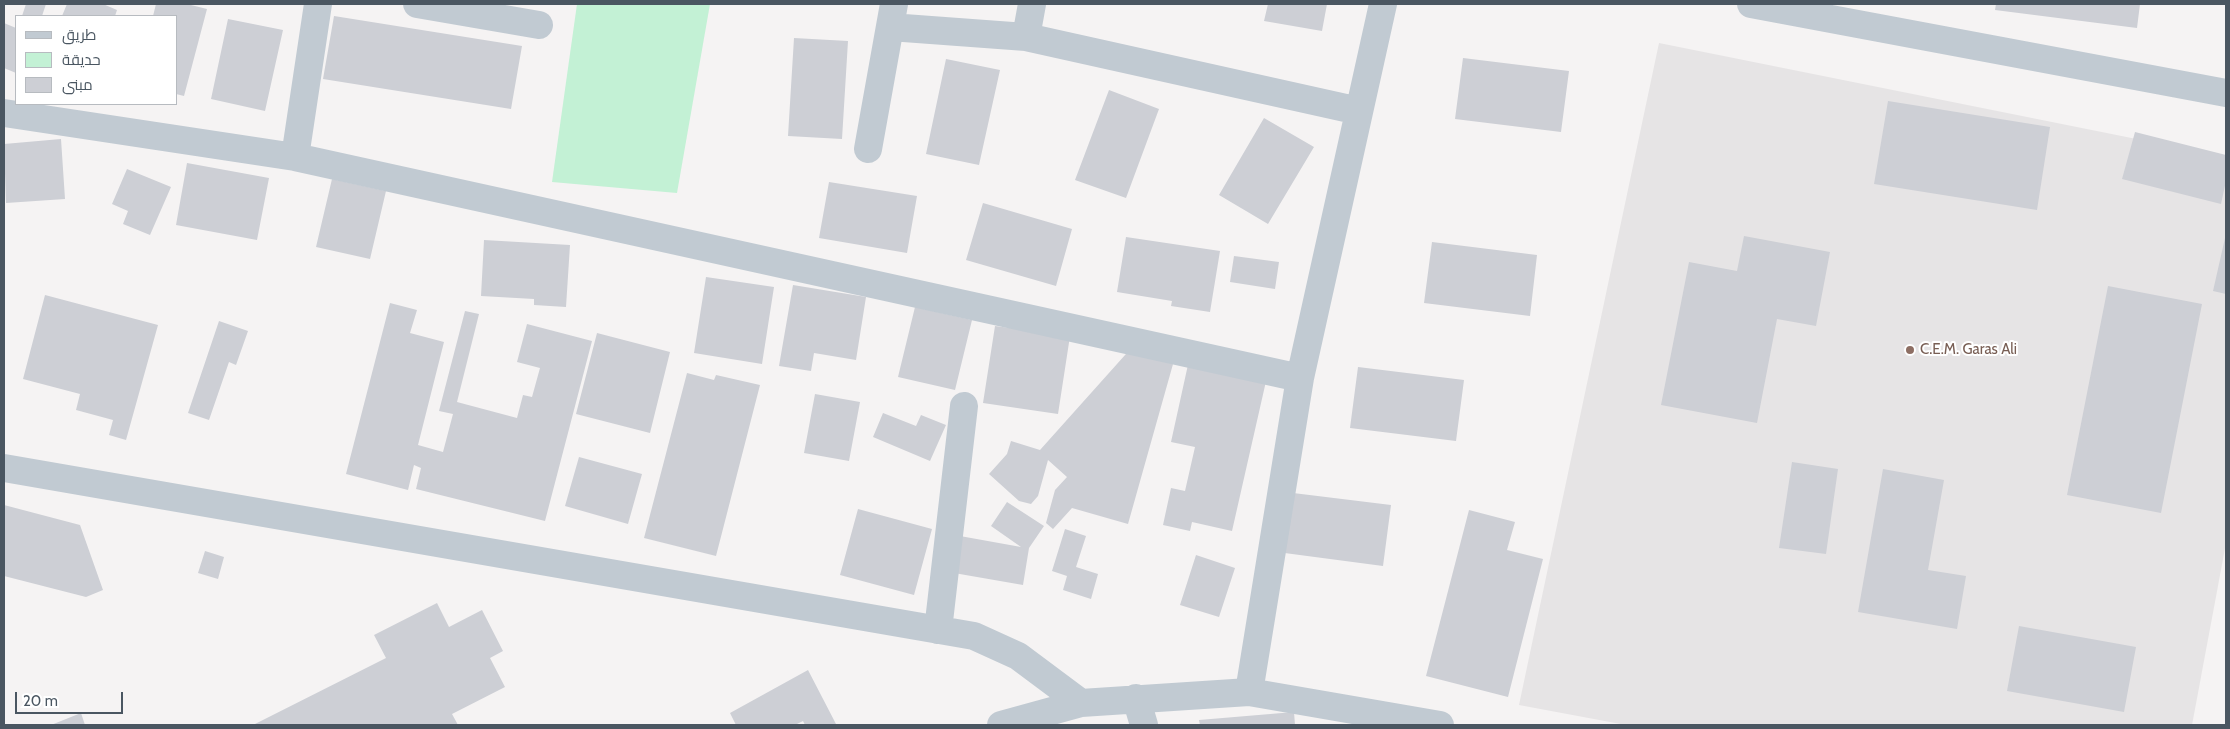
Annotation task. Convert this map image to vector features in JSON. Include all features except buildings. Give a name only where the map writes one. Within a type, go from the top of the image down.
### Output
[{"type":"street","points":[[295,157],[318,4]]},
{"type":"street","points":[[417,4],[539,25]]},
{"type":"street","points":[[1026,37],[1032,4]]},
{"type":"street","points":[[1249,692],[1300,378],[1384,4]]},
{"type":"street","points":[[1751,4],[2226,93]]},
{"type":"street","points":[[868,148],[892,15],[1026,37],[1359,111]]},
{"type":"street","points":[[4,114],[295,157],[1300,378]]},
{"type":"street","points":[[938,630],[964,406]]},
{"type":"street","points":[[4,468],[974,636],[1018,656],[1081,703]]},
{"type":"street","points":[[1001,725],[1081,703],[1249,692],[1440,725]]},
{"type":"street","points":[[1136,698],[1144,725]]},
{"type":"shaded area","name":"C.E.M. Garas Ali","points":[[1659,43],[2226,157],[2226,543],[2192,725],[1626,725],[1519,705]]},
{"type":"green space","points":[[577,4],[710,4],[677,193],[552,182]]},
{"type":"place","name":"C.E.M. Garas Ali","points":[[1910,350]]}]
